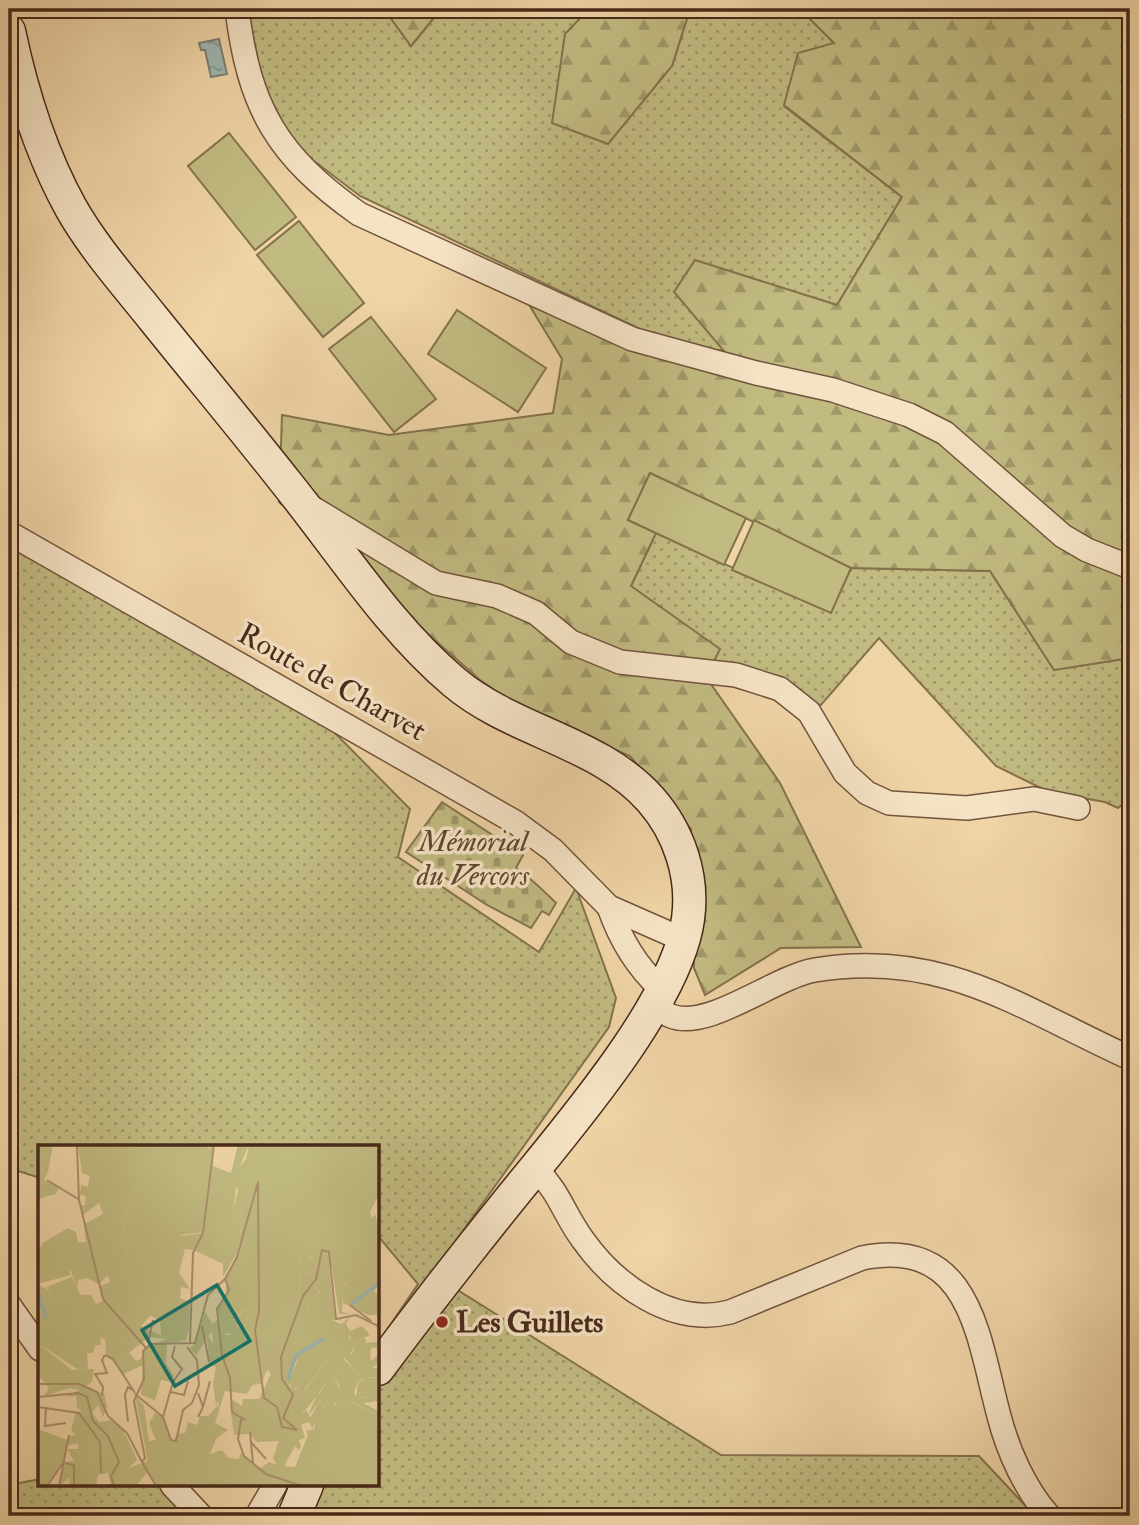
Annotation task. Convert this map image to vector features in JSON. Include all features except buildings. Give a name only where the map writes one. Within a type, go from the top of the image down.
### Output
[{"type":"main road","points":[[9,31],[19,79],[39,141],[72,210],[123,281],[401,628],[451,680],[484,705],[617,769],[654,803],[672,829],[684,862],[690,900],[684,940],[657,997],[592,1096],[380,1366]]},
{"type":"main road","points":[[294,1516],[307,1486]]},
{"type":"street","points":[[237,9],[255,96],[272,131],[319,186],[359,214],[632,339],[757,373],[833,390],[909,415],[945,433],[1063,536],[1087,550],[1130,567]]},
{"type":"street","points":[[299,500],[436,583],[498,596],[537,613],[571,642],[620,662],[736,675],[780,689],[809,712],[845,773],[867,793],[889,803],[967,808],[1034,799],[1078,808]]},
{"type":"street","name":"Route de Charvet","points":[[9,533],[515,822],[553,850],[609,907],[684,940]]},
{"type":"street","name":"Route de Charvet","points":[[609,907],[618,936],[647,976],[657,997]]},
{"type":"street","points":[[657,997],[672,1017],[692,1017],[721,1011],[784,978],[800,973],[866,966],[919,969],[978,985],[1130,1058]]},
{"type":"street","points":[[535,1168],[554,1187],[583,1241],[615,1275],[641,1294],[681,1314],[713,1317],[730,1312],[862,1258],[879,1254],[908,1256],[942,1273],[955,1283],[963,1296],[976,1328],[999,1419],[1030,1495],[1049,1516]]},
{"type":"street","points":[[9,1305],[38,1346]]},
{"type":"street","points":[[173,1486],[201,1516]]},
{"type":"street","points":[[257,1516],[274,1486]]},
{"type":"green space","points":[[248,9],[384,9],[411,46],[441,9],[589,9],[565,35],[672,66],[690,9],[800,9],[834,43],[784,106],[902,197],[837,305],[695,261],[725,351],[678,347],[360,196],[297,148],[263,87]]},
{"type":"green space","points":[[384,9],[441,9],[411,46]]},
{"type":"green space","points":[[589,9],[690,9],[672,66],[608,144],[552,123],[565,34]]},
{"type":"green space","points":[[800,9],[1130,9],[1130,658],[1054,670],[990,571],[851,568],[650,473],[628,520],[656,533],[631,586],[720,649],[706,677],[780,783],[861,947],[781,948],[705,995],[694,968],[691,829],[630,756],[519,707],[480,680],[279,502],[282,415],[389,435],[553,413],[562,359],[528,303],[612,341],[724,351],[674,292],[695,260],[837,305],[902,197],[784,105],[798,53],[834,43]]},
{"type":"green space","points":[[229,133],[296,217],[255,250],[188,166]]},
{"type":"green space","points":[[299,221],[364,303],[323,337],[257,255]]},
{"type":"green space","points":[[457,310],[546,368],[518,412],[428,354]]},
{"type":"green space","points":[[371,317],[436,399],[394,432],[329,349]]},
{"type":"green space","points":[[650,473],[746,518],[724,565],[628,520]]},
{"type":"green space","points":[[754,520],[851,568],[831,613],[732,570]]},
{"type":"green space","points":[[656,533],[831,612],[851,568],[990,571],[1054,670],[1130,658],[1130,798],[1118,808],[1105,802],[1049,792],[996,766],[879,638],[821,705],[706,677],[631,586]]},
{"type":"green space","points":[[11,548],[330,728],[410,809],[398,857],[539,952],[576,888],[616,998],[609,1027],[432,1274],[721,1455],[979,1456],[1035,1516],[278,1516],[288,1486],[380,1486],[380,1340],[418,1284],[380,1238],[380,1145],[38,1145],[38,1177],[15,1170],[9,1174]]},
{"type":"green space","name":"Mémorial du Vercors","points":[[442,802],[523,855],[516,868],[556,903],[549,915],[542,911],[531,928],[487,905],[406,852]]},
{"type":"green space","points":[[38,1479],[38,1486],[166,1486],[190,1516],[9,1516],[9,1485]]},
{"type":"water","points":[[219,39],[227,74],[211,77],[205,50],[201,50],[199,43]]},
{"type":"place","name":"Les Guillets","points":[[442,1322]]}]
